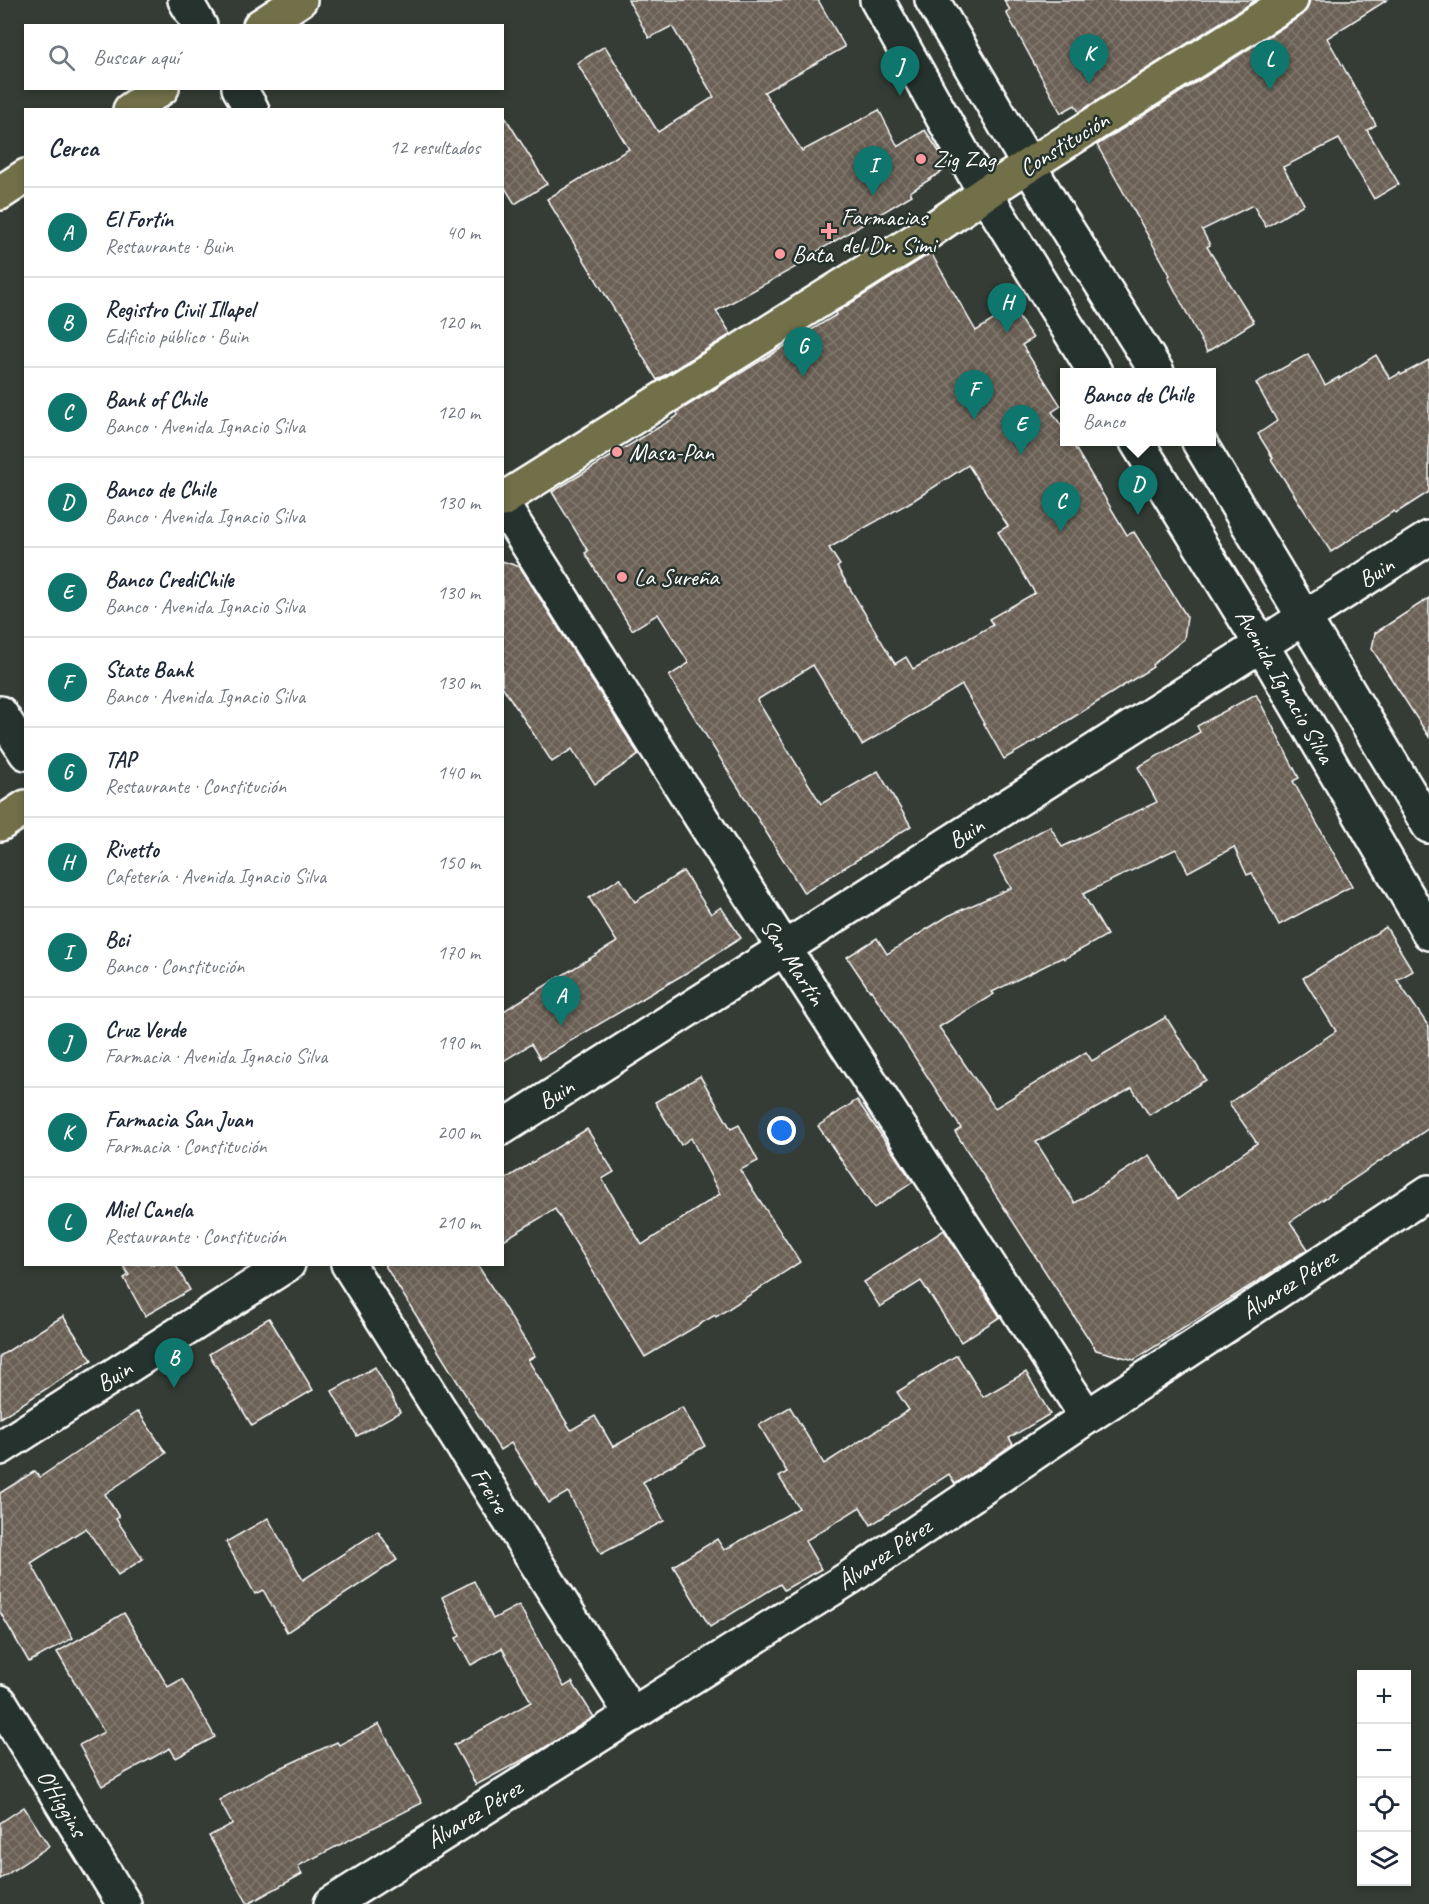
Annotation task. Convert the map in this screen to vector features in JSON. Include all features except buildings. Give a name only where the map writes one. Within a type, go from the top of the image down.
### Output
[{"type":"main road","points":[[263,24],[300,0]]},
{"type":"main road","name":"Constitución","points":[[504,501],[1291,0]]},
{"type":"main road","points":[[133,108],[159,90]]},
{"type":"main road","points":[[0,193],[24,177]]},
{"type":"main road","points":[[0,824],[24,808]]},
{"type":"street","points":[[185,0],[199,24]]},
{"type":"street","points":[[877,0],[986,193],[1093,368]]},
{"type":"street","points":[[932,0],[1029,166],[1155,368]]},
{"type":"street","points":[[240,90],[251,108]]},
{"type":"street","name":"Avenida Ignacio Silva","points":[[1140,446],[1261,644],[1429,933]]},
{"type":"street","name":"Avenida Ignacio Silva","points":[[1202,446],[1429,826]]},
{"type":"street","name":"San Martín","points":[[504,505],[784,948],[1088,1417]]},
{"type":"street","name":"Buin","points":[[504,1127],[1429,538]]},
{"type":"street","points":[[0,712],[24,750]]},
{"type":"street","name":"Álvarez Pérez","points":[[332,1904],[849,1578],[1429,1192]]},
{"type":"street","name":"Buin","points":[[0,1448],[285,1266]]},
{"type":"street","name":"Freire","points":[[349,1266],[632,1715]]},
{"type":"street","name":"O'Higgins","points":[[0,1702],[124,1904]]},
{"type":"place","name":"Farmacia San Juan","points":[[1089,84]]},
{"type":"place","name":"Miel Canela","points":[[1270,90]]},
{"type":"place","name":"Cruz Verde","points":[[900,96]]},
{"type":"place","name":"Zig Zag","points":[[921,159]]},
{"type":"place","name":"Bci","points":[[873,196]]},
{"type":"place","name":"Farmacias del Dr. Simi","points":[[829,231]]},
{"type":"place","name":"Bata","points":[[780,254]]},
{"type":"place","name":"Rivetto","points":[[1007,333]]},
{"type":"place","name":"TAP","points":[[803,377]]},
{"type":"place","name":"State Bank","points":[[974,420]]},
{"type":"place","name":"Masa-Pan","points":[[617,452]]},
{"type":"place","name":"Banco CrediChile","points":[[1021,455]]},
{"type":"place","name":"Banco de Chile","points":[[1138,515]]},
{"type":"place","name":"Bank of Chile","points":[[1061,532]]},
{"type":"place","name":"La Sureña","points":[[622,577]]},
{"type":"place","name":"El Fortín","points":[[561,1026]]},
{"type":"place","name":"Registro Civil Illapel","points":[[174,1388]]}]
